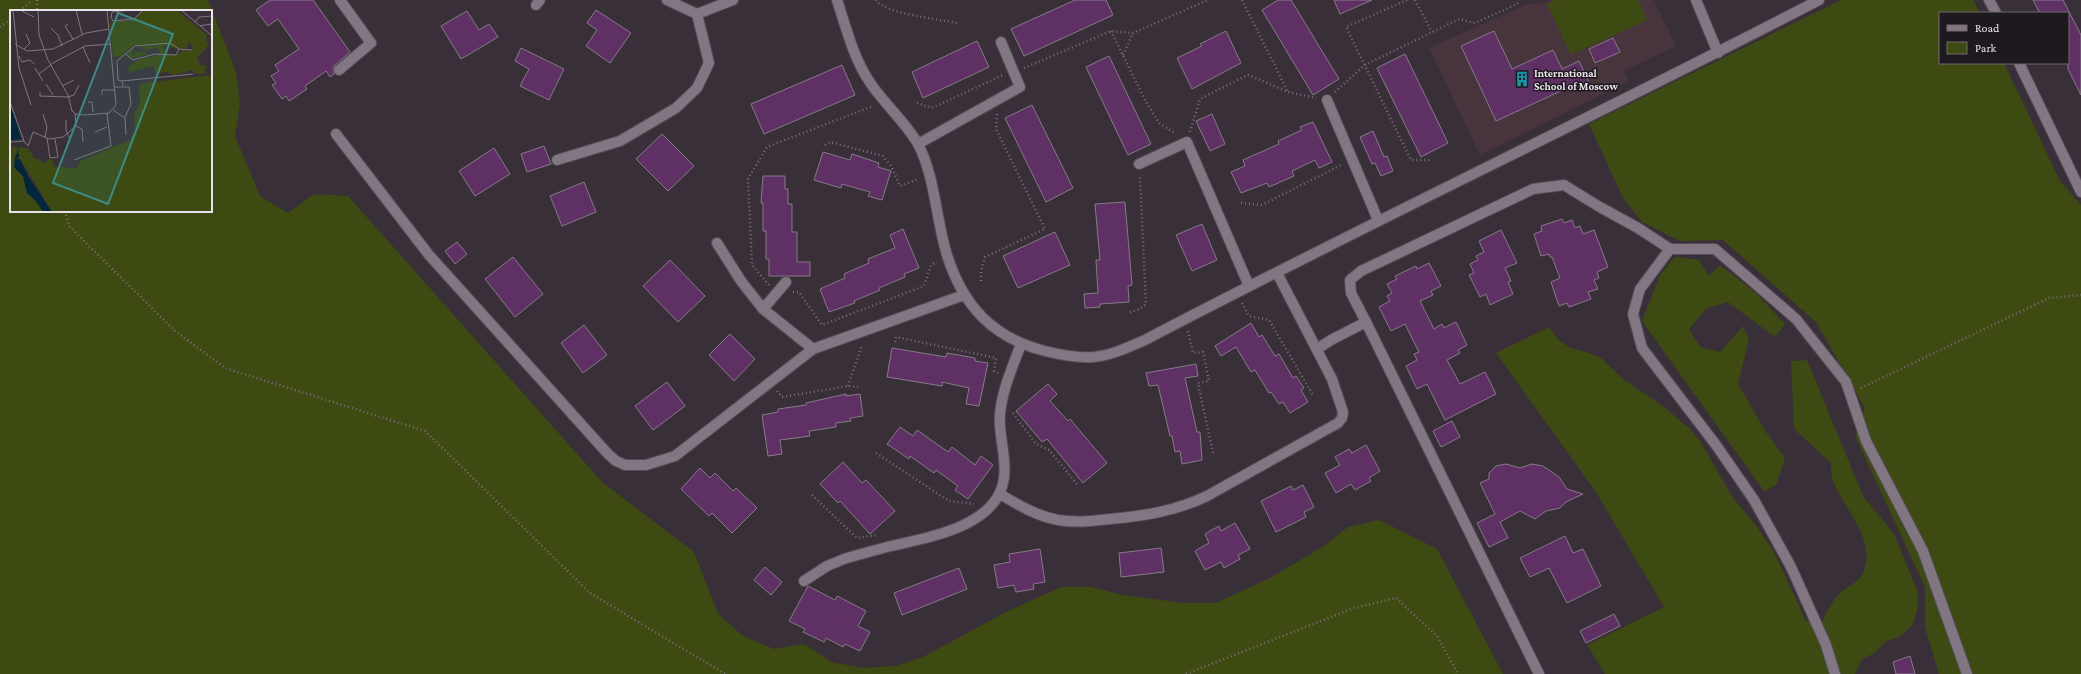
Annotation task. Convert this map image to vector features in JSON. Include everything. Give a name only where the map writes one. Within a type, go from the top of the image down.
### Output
[{"type":"street","points":[[339,70],[371,43],[340,0]]},
{"type":"street","points":[[667,0],[697,14],[733,0]]},
{"type":"street","points":[[837,0],[862,70],[918,144],[928,175],[947,255],[964,295],[988,324],[1021,344],[1056,354],[1094,357],[1122,349],[1186,318],[1277,273],[1378,220],[1718,53],[1819,0]]},
{"type":"street","points":[[1696,0],[1718,53]]},
{"type":"street","points":[[1989,0],[1995,12]]},
{"type":"street","points":[[557,160],[620,141],[676,108],[697,88],[709,63],[697,14]]},
{"type":"street","points":[[918,144],[1020,87],[1001,42]]},
{"type":"street","points":[[2019,64],[2081,192]]},
{"type":"street","points":[[1326,100],[1378,220]]},
{"type":"street","points":[[336,134],[429,254],[616,461],[625,465],[646,465],[675,456],[770,384],[813,349],[964,295]]},
{"type":"street","points":[[1139,164],[1186,142],[1249,286]]},
{"type":"street","points":[[1539,674],[1351,293],[1350,280],[1362,271],[1533,189],[1564,184],[1670,249],[1715,249],[1796,319],[1846,382],[1866,441],[1924,551],[1967,674]]},
{"type":"street","points":[[717,243],[741,281],[763,309],[813,349]]},
{"type":"street","points":[[1670,249],[1640,290],[1634,314],[1642,348],[1716,445],[1754,500],[1791,567],[1826,645],[1836,674]]},
{"type":"street","points":[[1000,494],[1042,515],[1071,522],[1161,513],[1192,503],[1338,423],[1342,418],[1343,412],[1332,379],[1277,273]]},
{"type":"street","points":[[763,309],[786,282]]},
{"type":"street","points":[[1317,349],[1366,322]]},
{"type":"street","points":[[804,581],[827,566],[956,529],[982,514],[992,504],[1000,494],[1004,479],[1005,464],[1000,414],[1003,395],[1021,344]]},
{"type":"path","points":[[21,10],[32,0]]},
{"type":"path","points":[[876,0],[879,5],[893,10],[957,23]]},
{"type":"path","points":[[918,103],[932,108],[1013,70],[1030,67],[1111,31],[1133,33],[1200,2],[1208,0]]},
{"type":"path","points":[[1242,0],[1288,92]]},
{"type":"path","points":[[1407,0],[1346,27],[1411,160],[1430,160]]},
{"type":"path","points":[[1415,0],[1432,32]]},
{"type":"path","points":[[1515,0],[1517,4]]},
{"type":"path","points":[[1111,31],[1145,100],[1160,123],[1186,142],[1200,99],[1248,75],[1288,92],[1326,100],[1365,64],[1459,19],[1475,23],[1517,4],[1519,0]]},
{"type":"path","points":[[0,27],[10,20]]},
{"type":"path","points":[[1123,55],[1133,33]]},
{"type":"path","points":[[981,282],[981,271],[985,257],[1045,229],[996,129],[998,100]]},
{"type":"path","points":[[885,102],[767,147],[748,179],[752,265],[777,292],[799,292],[822,325],[924,286],[931,265],[947,255]]},
{"type":"path","points":[[825,145],[830,142],[883,156],[891,166],[900,186],[928,175]]},
{"type":"path","points":[[1241,203],[1262,205],[1352,160]]},
{"type":"path","points":[[1130,312],[1140,309],[1146,304],[1139,164]]},
{"type":"path","points":[[65,212],[69,226],[175,331],[225,368],[425,430],[590,593],[725,674]]},
{"type":"path","points":[[1236,292],[1249,316],[1270,320],[1313,395]]},
{"type":"path","points":[[1850,394],[2049,298],[2081,295]]},
{"type":"path","points":[[1186,318],[1192,353],[1203,352],[1209,381],[1198,383],[1213,453]]},
{"type":"path","points":[[848,386],[867,329]]},
{"type":"path","points":[[770,384],[782,398],[848,386],[858,387]]},
{"type":"path","points":[[876,453],[949,501],[992,504]]},
{"type":"path","points":[[812,494],[857,538],[881,534],[889,547]]},
{"type":"path","points":[[1186,674],[1354,608],[1396,598],[1437,636],[1458,674]]},
{"type":"shaded area","points":[[1551,0],[1654,0],[1676,46],[1624,71],[1629,81],[1480,155],[1429,48],[1527,4],[1544,3]]},
{"type":"green space","points":[[0,0],[208,0],[212,10],[10,10],[10,212],[212,212],[212,10],[236,72],[240,104],[235,136],[260,196],[288,213],[314,194],[348,196],[602,482],[694,552],[718,614],[743,636],[774,649],[804,644],[831,662],[863,668],[895,666],[923,657],[1006,612],[1061,587],[1091,587],[1122,595],[1184,603],[1216,603],[1270,578],[1324,546],[1348,527],[1379,520],[1437,549],[1503,674],[0,674]]},
{"type":"green space","points":[[1555,0],[1638,0],[1647,20],[1571,55],[1547,4]]},
{"type":"green space","points":[[1841,0],[1973,0],[1979,12],[1939,12],[1939,64],[2004,64],[2060,181],[2081,205],[2081,674],[1939,674],[1925,627],[1925,587],[1855,436],[1865,408],[1816,322],[1723,240],[1680,241],[1642,222],[1623,198],[1589,124]]},
{"type":"green space","points":[[1675,257],[1699,260],[1709,276],[1720,265],[1757,294],[1785,324],[1775,337],[1728,302],[1706,309],[1689,329],[1700,347],[1720,352],[1743,326],[1749,340],[1738,384],[1766,432],[1785,458],[1776,485],[1764,491],[1642,321],[1660,275]]},
{"type":"green space","points":[[1549,327],[1558,339],[1570,348],[1601,358],[1623,379],[1664,407],[1690,429],[1700,441],[1733,498],[1755,524],[1774,552],[1806,621],[1822,622],[1837,596],[1862,575],[1867,559],[1866,547],[1857,524],[1833,481],[1831,475],[1831,463],[1794,429],[1791,361],[1807,360],[1863,496],[1894,534],[1918,593],[1917,611],[1912,626],[1899,637],[1885,642],[1875,653],[1862,659],[1855,674],[1605,674],[1587,645],[1664,607],[1596,492],[1496,353]]},
{"type":"building","points":[[270,0],[313,0],[350,52],[335,65],[333,68],[334,74],[330,77],[326,71],[305,86],[307,89],[289,101],[286,96],[282,99],[272,85],[276,83],[271,76],[279,71],[275,65],[299,49],[278,19],[268,26],[256,10]]},
{"type":"building","points":[[1075,0],[1106,0],[1113,15],[1024,56],[1011,29]]},
{"type":"building","points":[[1278,0],[1291,0],[1339,79],[1313,95],[1262,10]]},
{"type":"building","points":[[1334,0],[1372,0],[1340,14]]},
{"type":"building","points":[[2033,0],[2063,0],[2081,35],[2081,95],[2068,69],[2069,12],[2039,12]]},
{"type":"building","points":[[596,10],[631,33],[610,63],[586,46],[597,30],[587,23]]},
{"type":"building","points":[[467,11],[479,30],[489,24],[498,37],[461,59],[441,26]]},
{"type":"building","points":[[1226,31],[1241,63],[1192,89],[1177,58],[1202,46],[1200,44]]},
{"type":"building","name":"International School of Moscow","points":[[1494,31],[1512,69],[1553,50],[1562,69],[1579,61],[1589,82],[1577,87],[1576,84],[1496,121],[1461,46]]},
{"type":"building","points":[[1613,38],[1620,52],[1595,63],[1589,49]]},
{"type":"building","points":[[977,41],[989,67],[923,98],[912,72]]},
{"type":"building","points":[[521,48],[564,69],[549,100],[520,86],[529,69],[515,61]]},
{"type":"building","points":[[1405,54],[1448,143],[1421,157],[1377,68]]},
{"type":"building","points":[[1109,56],[1151,144],[1128,155],[1086,67]]},
{"type":"building","points":[[842,65],[855,95],[764,134],[751,104]]},
{"type":"building","points":[[1032,105],[1073,188],[1046,202],[1005,118]]},
{"type":"building","points":[[1212,114],[1225,144],[1210,151],[1196,121]]},
{"type":"building","points":[[1313,122],[1332,162],[1319,168],[1315,160],[1292,171],[1294,176],[1269,187],[1267,183],[1241,193],[1231,172],[1245,166],[1243,160],[1279,144],[1278,141],[1302,130],[1300,127]]},
{"type":"building","points":[[1373,131],[1384,157],[1387,156],[1393,171],[1381,176],[1375,163],[1372,164],[1360,137]]},
{"type":"building","points":[[662,134],[694,166],[668,191],[636,159]]},
{"type":"building","points":[[544,146],[551,164],[527,172],[521,154]]},
{"type":"building","points":[[494,148],[510,174],[475,196],[459,171]]},
{"type":"building","points":[[823,152],[850,160],[852,154],[879,163],[878,167],[891,171],[882,200],[868,196],[870,192],[842,184],[841,188],[814,180]]},
{"type":"building","points":[[763,176],[785,176],[785,189],[788,189],[788,204],[792,204],[792,232],[797,232],[797,262],[810,262],[810,276],[769,276],[769,259],[766,259],[766,231],[763,231],[763,203],[761,203]]},
{"type":"building","points":[[584,182],[596,212],[562,226],[550,196]]},
{"type":"building","points":[[1125,202],[1132,285],[1128,286],[1129,302],[1100,304],[1100,307],[1085,308],[1084,294],[1098,293],[1096,260],[1100,260],[1095,204]]},
{"type":"building","points":[[1562,219],[1564,223],[1572,220],[1575,228],[1580,226],[1583,234],[1594,230],[1608,267],[1597,272],[1599,278],[1594,280],[1598,289],[1588,292],[1591,299],[1569,307],[1567,303],[1559,306],[1551,282],[1560,278],[1552,257],[1550,257],[1549,254],[1541,256],[1534,234],[1542,231],[1541,226]]},
{"type":"building","points":[[1202,224],[1217,260],[1192,271],[1176,235]]},
{"type":"building","points":[[903,229],[919,268],[904,274],[905,277],[879,288],[880,290],[854,301],[855,303],[829,312],[820,289],[845,278],[844,274],[869,263],[868,259],[895,248],[890,235]]},
{"type":"building","points":[[1501,230],[1517,263],[1505,268],[1511,281],[1508,282],[1513,294],[1490,305],[1486,294],[1480,297],[1469,275],[1474,273],[1470,264],[1478,260],[1476,256],[1484,252],[1479,241]]},
{"type":"building","points":[[1055,232],[1070,265],[1018,288],[1003,256]]},
{"type":"building","points":[[457,242],[467,254],[455,264],[445,251]]},
{"type":"building","points":[[513,257],[543,294],[515,317],[485,279]]},
{"type":"building","points":[[670,260],[705,296],[678,322],[643,286]]},
{"type":"building","points":[[1429,263],[1441,286],[1431,291],[1433,295],[1420,301],[1434,329],[1442,324],[1444,328],[1456,322],[1467,345],[1458,350],[1460,353],[1447,360],[1460,384],[1485,372],[1496,394],[1445,420],[1427,384],[1417,389],[1406,366],[1417,360],[1414,354],[1419,352],[1405,324],[1391,331],[1379,307],[1390,301],[1387,296],[1392,293],[1387,284],[1397,279],[1395,276],[1416,266],[1417,269]]},
{"type":"building","points":[[1251,323],[1259,337],[1262,335],[1275,356],[1279,354],[1293,378],[1296,376],[1304,388],[1301,390],[1308,402],[1290,413],[1283,402],[1279,404],[1271,392],[1269,393],[1255,370],[1251,372],[1236,347],[1221,356],[1215,346]]},
{"type":"building","points":[[584,325],[607,355],[583,373],[561,343]]},
{"type":"building","points":[[730,334],[755,359],[734,381],[709,355]]},
{"type":"building","points":[[892,348],[946,357],[947,353],[975,358],[975,361],[988,363],[979,406],[966,404],[969,388],[942,382],[942,386],[887,377]]},
{"type":"building","points":[[1196,364],[1198,376],[1185,378],[1197,432],[1200,432],[1202,460],[1182,464],[1180,451],[1175,452],[1172,436],[1170,436],[1158,385],[1149,386],[1146,373]]},
{"type":"building","points":[[667,382],[685,406],[653,430],[635,406]]},
{"type":"building","points":[[1048,384],[1057,394],[1050,401],[1068,421],[1070,419],[1107,463],[1083,483],[1047,439],[1042,442],[1016,411]]},
{"type":"building","points":[[846,394],[846,396],[860,394],[863,416],[850,418],[851,421],[836,423],[836,427],[809,431],[810,436],[780,440],[782,454],[768,456],[762,415],[778,412],[778,409],[806,405],[806,403]]},
{"type":"building","points":[[1452,421],[1460,437],[1441,447],[1433,431]]},
{"type":"building","points":[[900,427],[913,436],[917,430],[948,452],[952,447],[975,465],[981,456],[993,465],[968,499],[955,490],[958,486],[936,470],[934,473],[910,456],[909,459],[887,444]]},
{"type":"building","points":[[1366,445],[1380,471],[1369,478],[1371,481],[1355,490],[1351,484],[1336,493],[1325,473],[1340,465],[1335,457],[1349,449],[1352,453]]},
{"type":"building","points":[[843,462],[862,483],[866,480],[895,511],[870,534],[840,501],[838,503],[820,484]]},
{"type":"building","points":[[1506,464],[1520,468],[1532,464],[1543,466],[1559,477],[1567,489],[1583,494],[1566,502],[1560,508],[1546,511],[1535,519],[1520,511],[1500,522],[1508,538],[1489,547],[1477,523],[1495,514],[1480,483],[1489,479],[1489,473],[1496,466]]},
{"type":"building","points":[[700,468],[710,478],[715,473],[733,491],[736,488],[757,508],[732,533],[712,513],[709,516],[681,489]]},
{"type":"building","points":[[1303,485],[1314,507],[1304,512],[1306,517],[1276,532],[1261,501],[1291,486],[1293,490]]},
{"type":"building","points":[[1235,523],[1250,549],[1238,555],[1240,559],[1224,568],[1221,562],[1205,570],[1195,551],[1209,543],[1205,534],[1219,526],[1221,531]]},
{"type":"building","points":[[1565,536],[1573,553],[1583,549],[1601,586],[1567,603],[1549,568],[1530,577],[1520,558]]},
{"type":"building","points":[[1161,548],[1164,572],[1121,577],[1119,553]]},
{"type":"building","points":[[1040,549],[1045,582],[1033,584],[1034,589],[1016,592],[1014,585],[998,588],[994,565],[1010,562],[1009,554]]},
{"type":"building","points":[[765,567],[782,582],[771,595],[754,580]]},
{"type":"building","points":[[959,568],[967,589],[902,615],[894,593]]},
{"type":"building","points":[[808,586],[835,600],[837,596],[866,611],[858,626],[870,632],[860,651],[845,644],[843,647],[826,638],[824,642],[803,632],[805,629],[789,621]]},
{"type":"building","points":[[1614,614],[1620,626],[1586,643],[1580,631]]},
{"type":"building","points":[[1910,656],[1915,674],[1896,674],[1893,662]]},
{"type":"place","name":"International School of Moscow","points":[[1522,79]]}]
